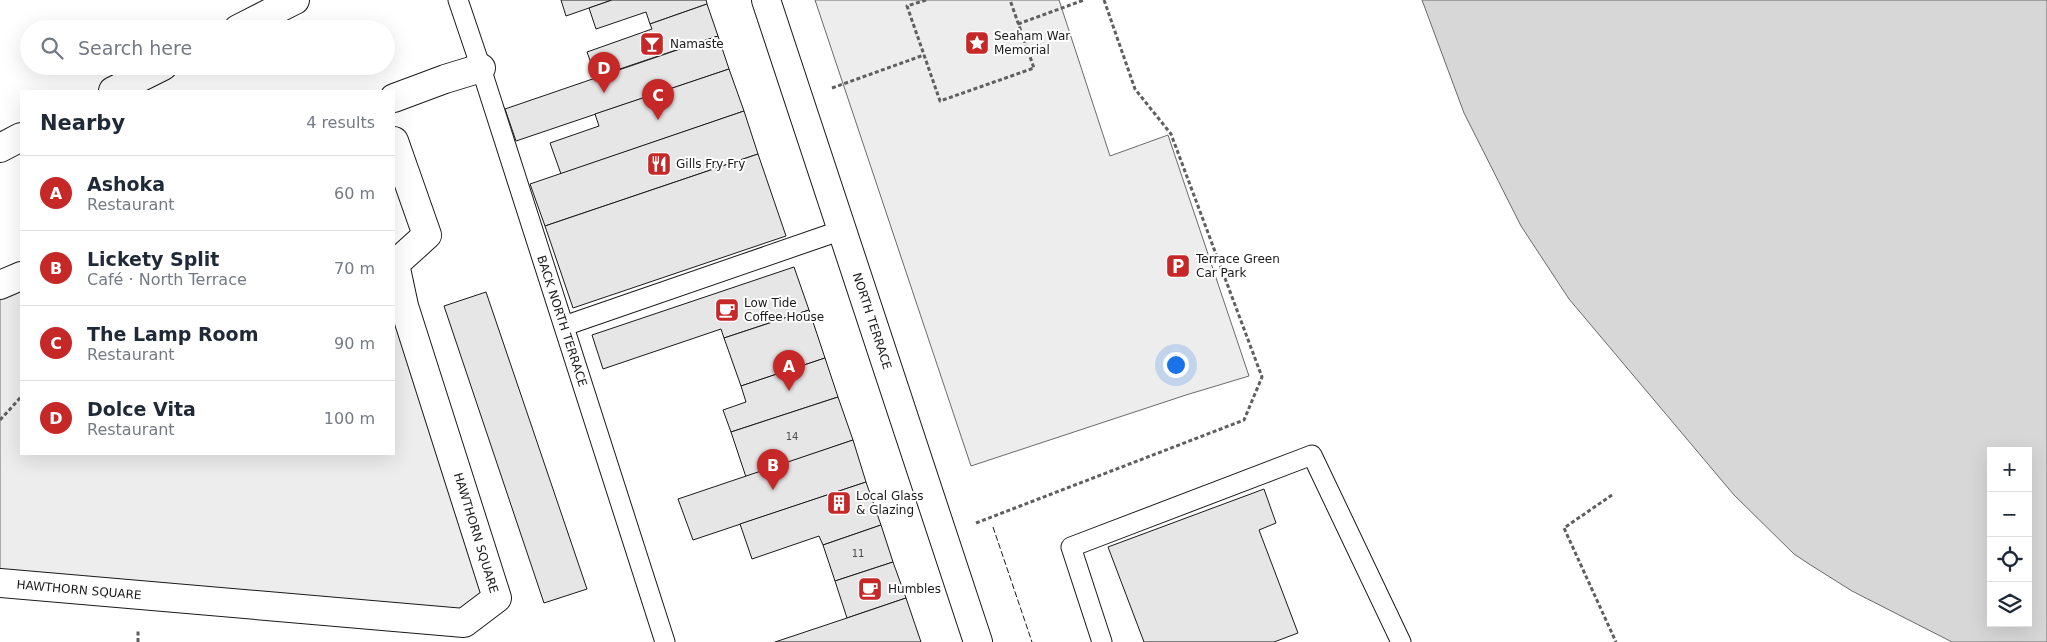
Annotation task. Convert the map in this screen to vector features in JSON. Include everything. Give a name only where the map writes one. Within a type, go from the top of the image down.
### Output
[{"type":"street","points":[[256,20],[295,0]]},
{"type":"street","name":"NORTH TERRACE","points":[[766,0],[978,642]]},
{"type":"street","points":[[395,98],[481,68]]},
{"type":"street","points":[[115,90],[145,75]]},
{"type":"street","points":[[0,148],[20,138]]},
{"type":"street","name":"HAWTHORN SQUARE","points":[[395,145],[428,234],[395,263]]},
{"type":"street","name":"HAWTHORN SQUARE","points":[[0,583],[464,623],[496,598],[404,306],[395,268]]},
{"type":"street","points":[[0,286],[20,276]]},
{"type":"lane","name":"BACK NORTH TERRACE","points":[[458,0],[665,642]]},
{"type":"lane","points":[[564,326],[842,230]]},
{"type":"lane","points":[[1102,642],[1071,547],[1312,455],[1402,642]]},
{"type":"path","points":[[926,0],[907,6],[940,101],[1034,68],[1010,0]]},
{"type":"path","points":[[1018,24],[1084,0]]},
{"type":"path","points":[[976,523],[1244,420],[1262,377],[1171,134],[1135,89],[1104,0]]},
{"type":"path","points":[[799,100],[924,55]]},
{"type":"path","points":[[0,420],[20,398]]},
{"type":"path","points":[[1612,496],[1564,528],[1616,642]]},
{"type":"shaded area","points":[[815,0],[1059,0],[1110,156],[1168,135],[1249,376],[971,466]]},
{"type":"shaded area","points":[[1422,0],[2047,0],[2047,642],[1952,642],[1852,591],[1794,554],[1734,495],[1569,299],[1521,226],[1464,113]]},
{"type":"shaded area","points":[[20,288],[20,455],[395,455],[395,312],[483,599],[464,617],[0,570],[0,298]]},
{"type":"building","points":[[561,0],[612,0],[566,16]]},
{"type":"building","points":[[612,0],[706,0],[707,4],[650,24],[646,12],[596,29],[589,8]]},
{"type":"building","name":"Namaste","points":[[707,4],[718,36],[596,77],[587,52],[652,29],[650,24]]},
{"type":"building","points":[[718,36],[729,69],[516,141],[505,109]]},
{"type":"building","points":[[729,69],[744,111],[561,174],[550,143],[599,126],[595,114]]},
{"type":"building","name":"Gills Fry Fry","points":[[744,111],[758,154],[545,226],[530,184]]},
{"type":"building","points":[[758,154],[786,236],[573,308],[545,226]]},
{"type":"building","points":[[794,267],[809,310],[724,338],[721,329],[603,369],[592,335]]},
{"type":"building","points":[[486,292],[587,589],[544,603],[444,306]]},
{"type":"building","points":[[809,310],[825,358],[741,386],[724,338]]},
{"type":"building","points":[[825,358],[838,397],[731,432],[723,410],[746,402],[741,386]]},
{"type":"building","points":[[838,397],[853,440],[746,477],[731,432]]},
{"type":"building","points":[[853,440],[866,482],[693,540],[678,499]]},
{"type":"building","name":"Local Glass & Glazing","points":[[866,482],[881,525],[823,545],[819,536],[752,559],[740,524]]},
{"type":"building","points":[[1264,489],[1276,523],[1259,530],[1298,633],[1274,642],[1144,642],[1108,547]]},
{"type":"building","points":[[881,525],[893,562],[835,581],[823,545]]},
{"type":"building","name":"Humbles","points":[[893,562],[906,598],[847,618],[835,581]]},
{"type":"building","points":[[906,598],[921,642],[775,642],[847,618]]},
{"type":"fence","points":[[993,527],[1032,642]]},
{"type":"place","name":"Seaham War Memorial","points":[[977,43]]},
{"type":"place","name":"Namaste","points":[[652,44]]},
{"type":"place","name":"Dolce Vita","points":[[604,93]]},
{"type":"place","name":"The Lamp Room","points":[[658,120]]},
{"type":"place","name":"Gills Fry Fry","points":[[659,164]]},
{"type":"place","name":"Terrace Green Car Park","points":[[1178,266]]},
{"type":"place","name":"Low Tide Coffee House","points":[[727,310]]},
{"type":"place","name":"Ashoka","points":[[789,391]]},
{"type":"place","name":"Lickety Split","points":[[773,490]]},
{"type":"place","name":"Local Glass & Glazing","points":[[839,503]]},
{"type":"place","name":"Humbles","points":[[870,589]]}]
